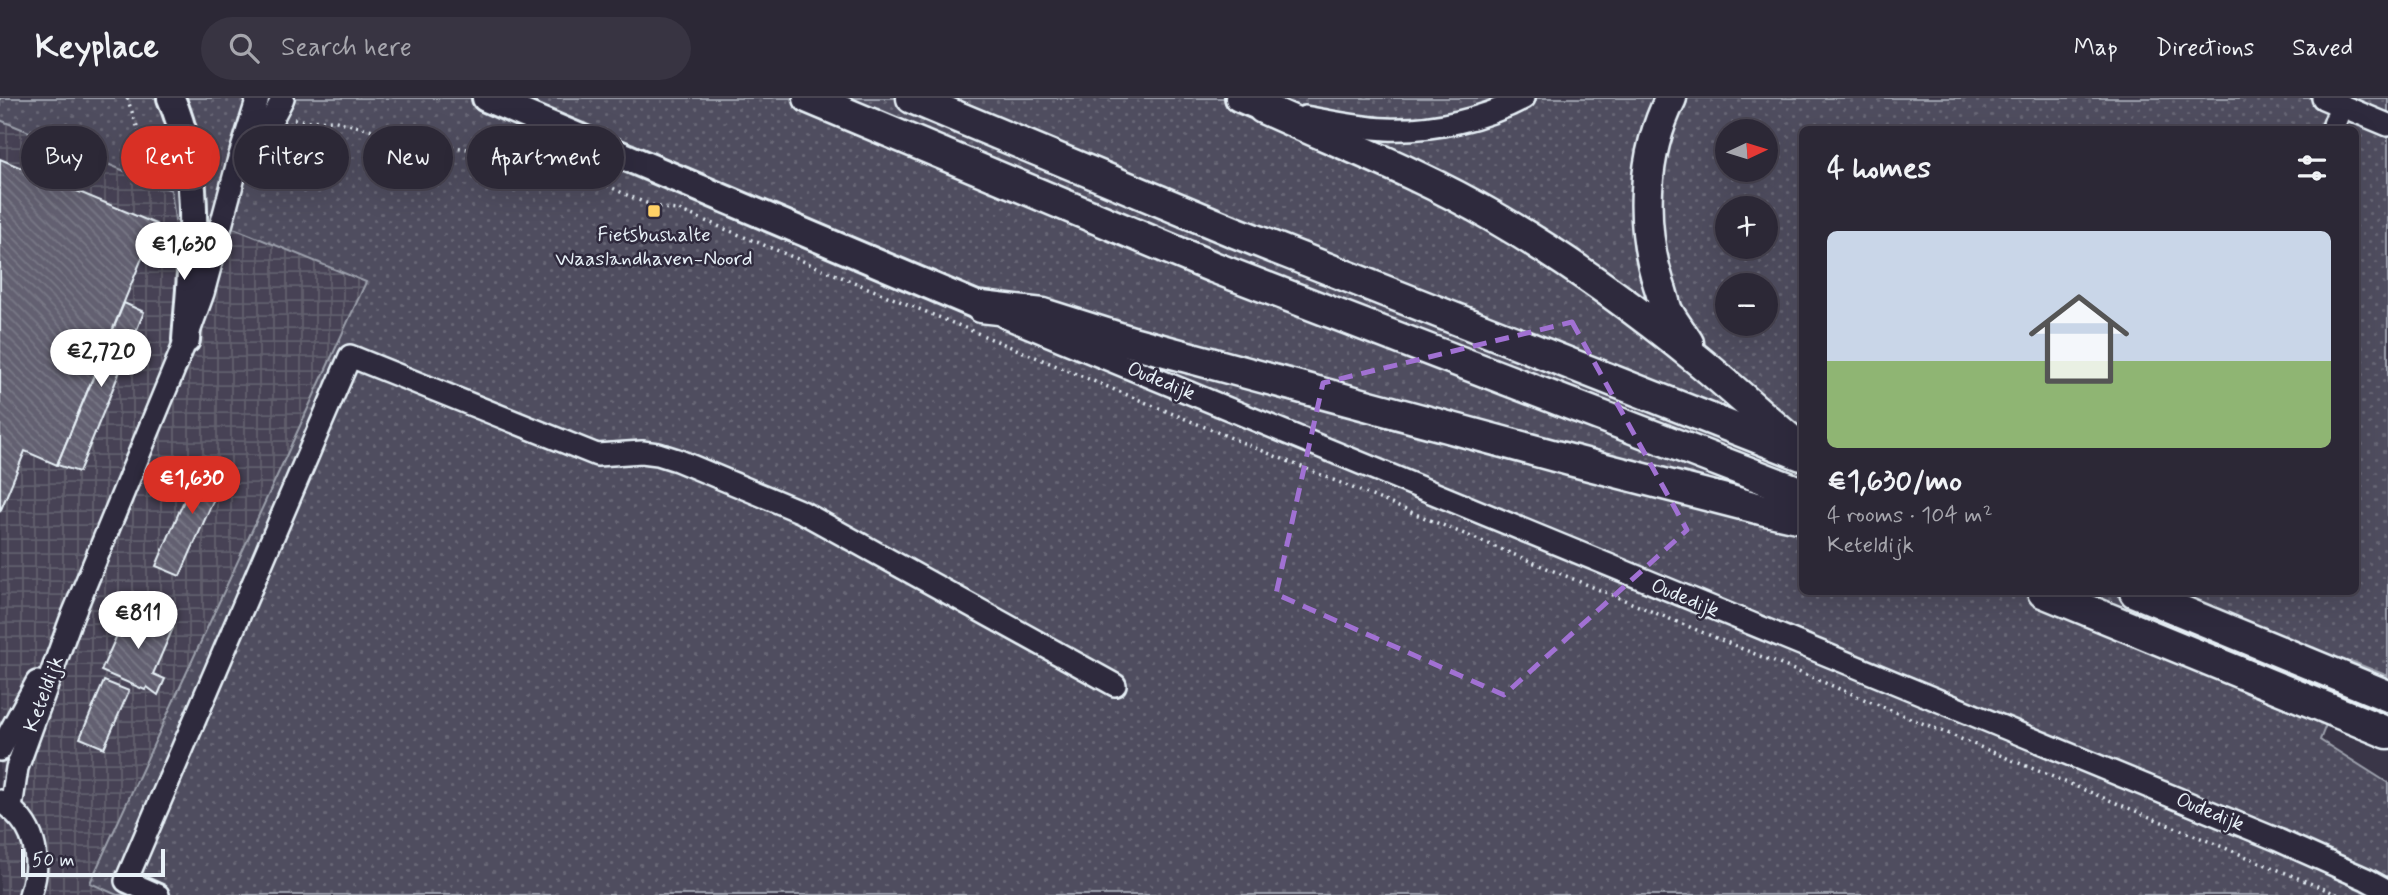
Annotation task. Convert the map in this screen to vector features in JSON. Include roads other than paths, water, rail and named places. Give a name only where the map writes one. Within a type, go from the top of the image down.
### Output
[{"type":"highway","points":[[809,98],[1213,267],[1799,492]]},
{"type":"highway","points":[[912,98],[1245,236],[1799,452]]},
{"type":"highway","points":[[1671,98],[1651,156],[1646,211],[1653,266],[1667,310],[1699,361]]},
{"type":"highway","points":[[1251,103],[1438,187],[1494,216],[1579,272],[1699,361],[1799,450]]},
{"type":"highway","points":[[981,307],[1043,314],[1132,342],[1570,460],[1799,517]]},
{"type":"highway","points":[[2050,595],[2388,733]]},
{"type":"highway","points":[[2142,595],[2388,696]]},
{"type":"main road","points":[[171,98],[190,158],[193,202],[193,244],[186,340]]},
{"type":"main road","points":[[486,98],[981,307]]},
{"type":"street","name":"Keteldijk","points":[[30,895],[37,875],[36,850],[27,827],[5,804],[70,622],[203,293],[258,98]]},
{"type":"street","name":"Keteldijk","points":[[219,236],[251,158],[283,98]]},
{"type":"street","points":[[1251,103],[1356,127],[1388,130],[1451,124],[1492,112],[1524,98]]},
{"type":"street","points":[[2332,126],[2332,102],[2388,125]]},
{"type":"street","name":"Oudedijk","points":[[981,307],[2278,840],[2388,891]]},
{"type":"street","points":[[158,895],[126,881],[350,356],[597,455],[642,452],[659,454],[802,512],[1115,685]]},
{"type":"street","name":"Keteldijk","points":[[0,750],[70,622]]},
{"type":"place","name":"Fietsbushalte Waaslandhaven-Noord","points":[[654,211]]}]
